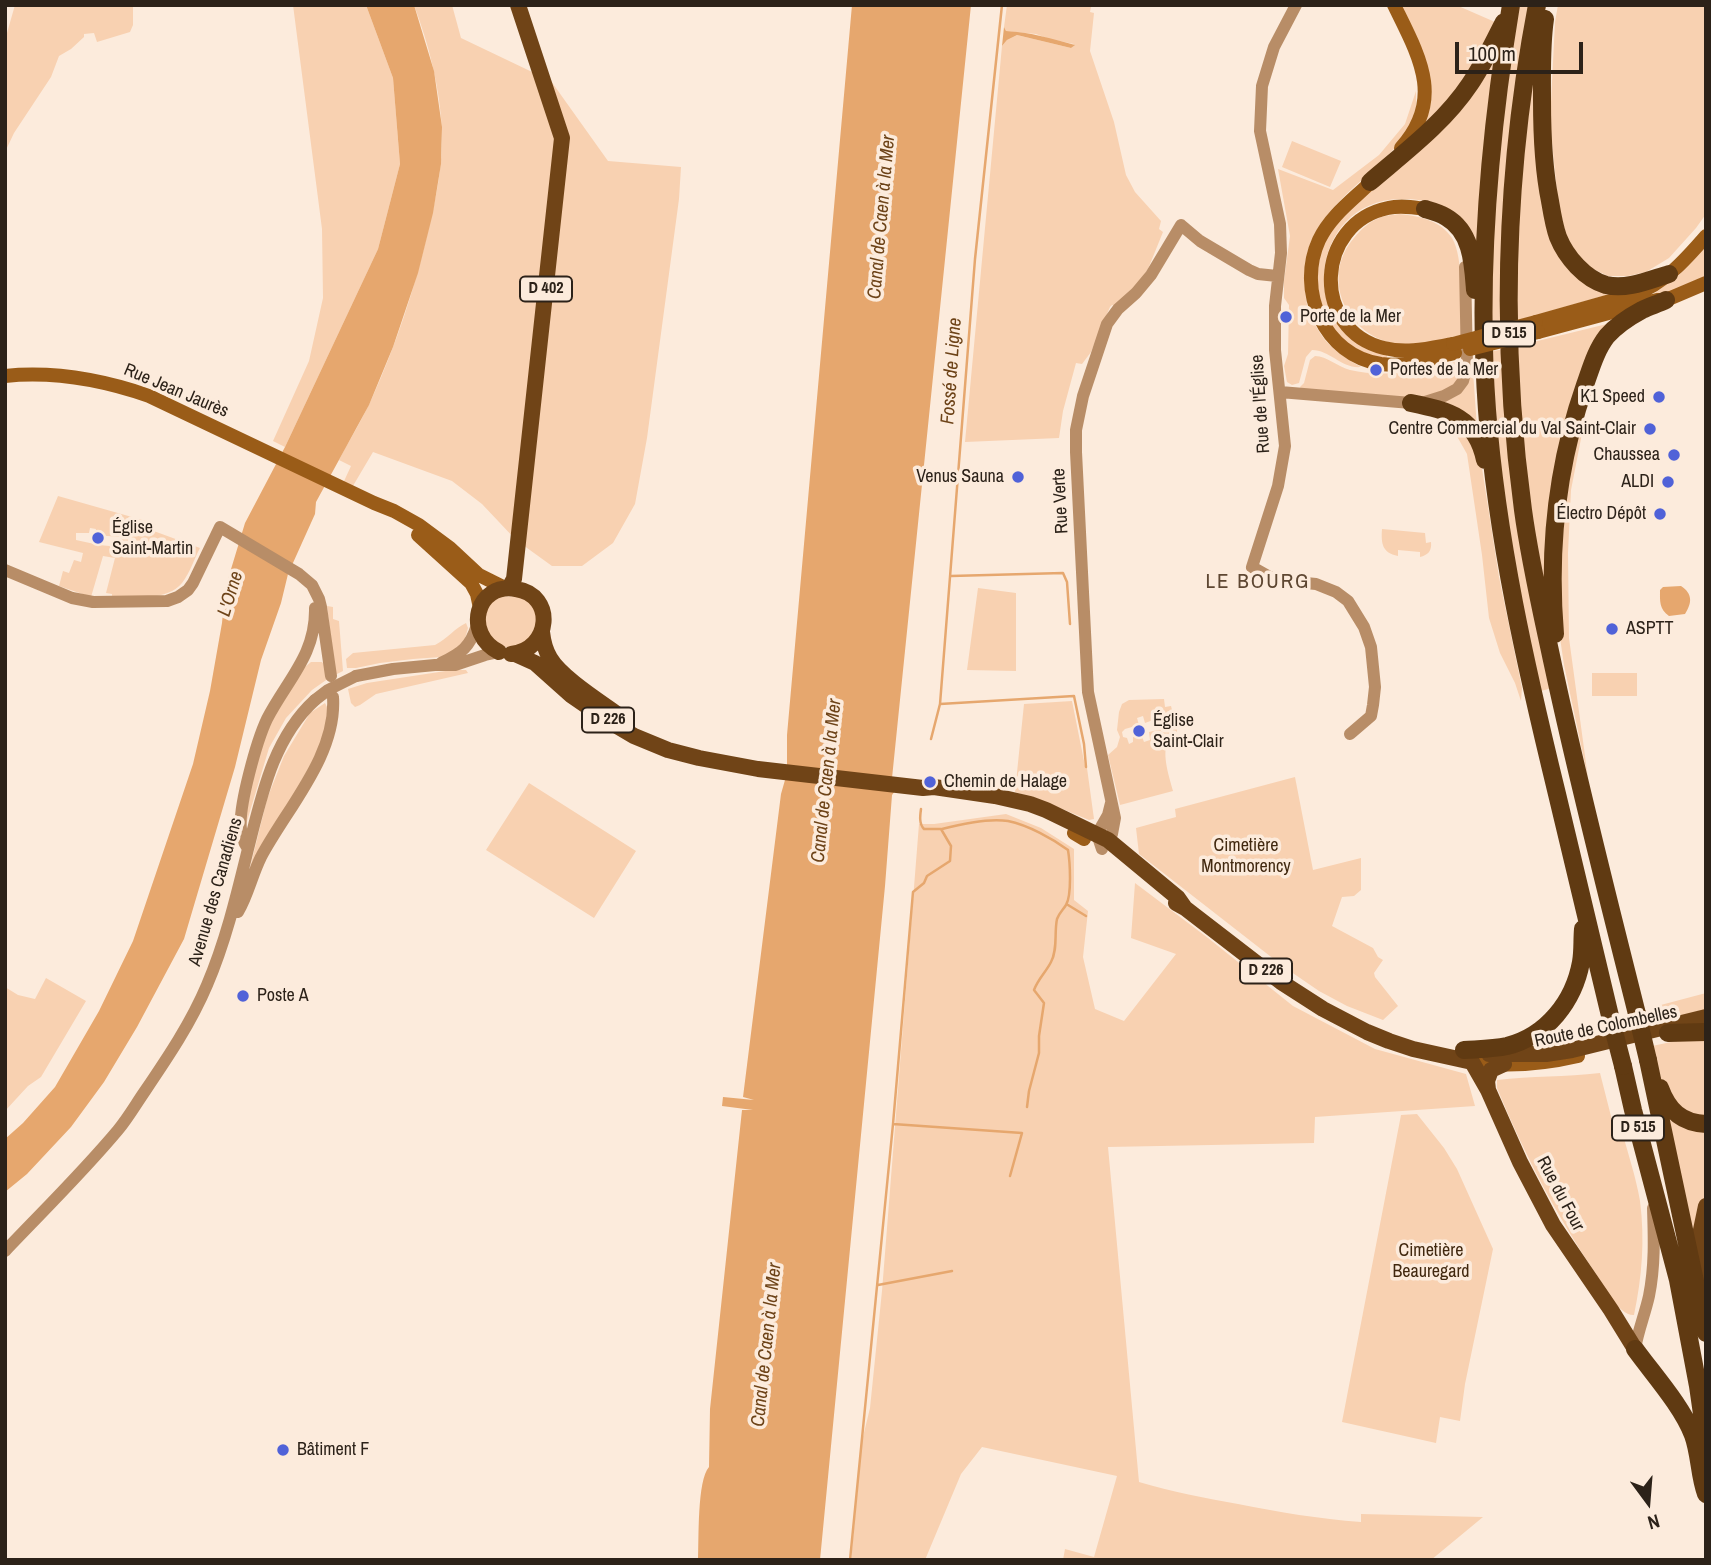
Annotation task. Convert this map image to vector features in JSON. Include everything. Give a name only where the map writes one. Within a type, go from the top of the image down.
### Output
[{"type":"highway","name":"D 515","points":[[1538,5],[1529,47],[1516,149],[1509,244],[1509,358],[1523,508],[1552,662],[1648,1060],[1706,1333]]},
{"type":"highway","points":[[1548,5],[1542,48],[1543,148],[1552,217],[1560,240],[1571,259],[1595,281],[1615,286],[1632,285],[1669,274]]},
{"type":"highway","points":[[1370,183],[1430,131],[1456,103],[1478,71],[1510,9]]},
{"type":"highway","name":"D 515","points":[[1510,9],[1493,129],[1484,311],[1494,478],[1507,569],[1524,655],[1611,1020],[1678,1280],[1706,1442]]},
{"type":"highway","points":[[1425,209],[1445,216],[1465,235],[1471,253],[1477,322],[1485,355]]},
{"type":"highway","points":[[1552,662],[1556,648],[1552,576],[1555,525],[1565,454],[1579,403],[1595,358],[1606,337],[1630,317],[1666,300]]},
{"type":"highway","points":[[1411,403],[1447,411],[1465,422],[1479,440],[1486,468],[1494,478]]},
{"type":"highway","points":[[1468,1056],[1513,1044],[1535,1034],[1549,1023],[1569,998],[1577,977],[1586,915]]},
{"type":"highway","points":[[1668,1033],[1706,1032]]},
{"type":"highway","points":[[1652,1079],[1659,1085],[1665,1101],[1674,1112],[1690,1121],[1706,1124]]},
{"type":"highway","points":[[1637,1335],[1691,1430],[1706,1494]]},
{"type":"main road","name":"D 402","points":[[512,586],[562,138],[518,5]]},
{"type":"main road","points":[[1394,5],[1420,60],[1424,104],[1413,132],[1370,183],[1331,219],[1318,242],[1312,262],[1314,302],[1320,319],[1339,344],[1353,355],[1368,361],[1403,365],[1454,348],[1537,327],[1666,300],[1706,283]]},
{"type":"main road","points":[[1425,209],[1390,207],[1370,214],[1353,226],[1334,254],[1330,278],[1333,298],[1348,325],[1372,344],[1404,351],[1454,348]]},
{"type":"main road","points":[[1537,327],[1656,285],[1703,239]]},
{"type":"main road","name":"Rue Jean Jaurès","points":[[5,376],[53,375],[110,384],[149,396],[374,503]]},
{"type":"main road","points":[[374,503],[419,525],[450,548],[479,575],[529,594],[540,606],[544,618],[542,632],[532,647],[524,652],[506,653],[484,641],[480,635],[476,591],[467,579],[427,542],[374,503]]},
{"type":"main road","points":[[478,616],[490,595],[512,586]]},
{"type":"main road","name":"D 226","points":[[542,632],[544,646],[551,661],[582,689],[637,726],[714,760]]},
{"type":"main road","name":"D 226","points":[[506,653],[535,663],[583,704],[634,736],[676,752],[714,760]]},
{"type":"main road","name":"Route de Colombelles","points":[[714,760],[787,773],[970,792],[1030,804],[1094,839],[1131,864],[1178,898],[1185,908],[1281,982],[1316,1005],[1354,1024],[1468,1056],[1504,1064],[1539,1063],[1706,1025]]},
{"type":"main road","name":"Route de Colombelles","points":[[923,788],[933,793],[1012,807],[1094,839]]},
{"type":"main road","name":"Route de Colombelles","points":[[1468,1056],[1546,1054],[1572,1050],[1706,1017]]},
{"type":"main road","name":"Rue du Four","points":[[1468,1056],[1488,1090],[1550,1221],[1611,1310],[1637,1335]]},
{"type":"main road","points":[[1488,1090],[1488,1074],[1504,1064]]},
{"type":"main road","points":[[1698,1290],[1701,1276],[1701,1230],[1706,1206]]},
{"type":"street","name":"Rue de l'Église","points":[[1296,5],[1273,47],[1262,86],[1261,131],[1280,224],[1281,253],[1275,306],[1275,350],[1285,446],[1278,486],[1252,567],[1275,580],[1316,583],[1335,592],[1348,601],[1364,626],[1371,648],[1375,687],[1371,716],[1350,734]]},
{"type":"street","points":[[1280,392],[1411,403],[1429,401],[1454,391],[1463,381],[1467,365],[1466,276],[1463,254],[1458,238],[1452,230],[1425,209]]},
{"type":"street","name":"Rue Verte","points":[[1094,839],[1108,815],[1111,803],[1088,692],[1076,452],[1076,430],[1083,396],[1107,324],[1151,275],[1181,225],[1200,241],[1249,270],[1278,276]]},
{"type":"street","points":[[1703,239],[1706,225]]},
{"type":"street","points":[[5,570],[72,598],[93,603],[167,601],[188,590],[220,527],[307,580],[321,607],[331,676]]},
{"type":"street","points":[[248,849],[240,825],[252,766],[266,721],[311,643],[316,623],[314,590]]},
{"type":"street","name":"Avenue des Canadiens","points":[[435,665],[463,651],[472,639],[478,616]]},
{"type":"street","name":"Avenue des Canadiens","points":[[5,1251],[120,1129],[170,1054],[201,998],[229,923],[262,797],[281,745],[295,721],[315,700],[356,676],[380,671],[455,665],[485,655],[506,653]]},
{"type":"street","points":[[229,923],[240,910],[260,859],[310,776],[328,740],[334,711],[332,697]]},
{"type":"street","points":[[1637,1335],[1654,1267],[1654,1190]]},
{"type":"street","name":"Rue du Four","points":[[1611,1310],[1637,1335]]},
{"type":"green space","points":[[15,5],[133,5],[133,25],[130,32],[97,42],[94,33],[84,34],[71,49],[59,56],[51,77],[14,133],[5,152],[5,40]]},
{"type":"green space","points":[[293,5],[366,5],[393,78],[400,164],[378,249],[285,447],[273,441],[309,361],[323,298],[322,229]]},
{"type":"green space","points":[[414,5],[452,5],[461,38],[551,81],[608,161],[681,167],[647,438],[635,504],[613,543],[582,566],[552,566],[516,540],[482,504],[452,481],[373,452],[347,496],[339,492],[351,466],[339,460],[372,398],[397,337],[434,207],[442,143],[439,99],[429,51]]},
{"type":"green space","points":[[1007,5],[1095,5],[1090,12],[1094,13],[1090,51],[1114,122],[1126,175],[1135,192],[1161,221],[1159,229],[1163,232],[1148,269],[1115,306],[1110,307],[1091,352],[1082,364],[1076,363],[1059,438],[965,442],[1002,46],[1017,35],[1071,48],[1074,44],[1036,34],[1006,31],[1004,27]]},
{"type":"green space","points":[[1399,5],[1456,5],[1495,22],[1469,73],[1448,102],[1423,125],[1429,109]]},
{"type":"green space","points":[[1518,5],[1532,5],[1502,325],[1490,328],[1490,222]]},
{"type":"green space","points":[[1558,5],[1706,5],[1706,214],[1669,258],[1646,272],[1608,276],[1591,268],[1577,255],[1566,235],[1558,202],[1550,122]]},
{"type":"green space","points":[[1498,49],[1488,105],[1477,257],[1432,204],[1416,200],[1400,199],[1370,205],[1346,221],[1331,244],[1324,270],[1326,297],[1337,322],[1357,342],[1387,355],[1387,359],[1359,351],[1344,341],[1322,306],[1318,265],[1324,243],[1340,219]]},
{"type":"green space","points":[[1534,62],[1547,214],[1606,295],[1516,321],[1519,200]]},
{"type":"green space","points":[[1416,91],[1416,109],[1407,133],[1383,161],[1330,212],[1311,241],[1306,258],[1307,304],[1316,326],[1334,349],[1361,367],[1348,365],[1325,353],[1312,350],[1306,357],[1299,383],[1292,385],[1287,382],[1284,366],[1288,354],[1289,305],[1284,298],[1284,281],[1290,236],[1278,169],[1333,190],[1379,155],[1405,124]]},
{"type":"green space","points":[[1292,141],[1341,161],[1330,187],[1282,167]]},
{"type":"green space","points":[[1400,214],[1429,220],[1442,227],[1452,238],[1460,271],[1462,335],[1418,344],[1392,343],[1375,337],[1350,315],[1339,285],[1339,269],[1344,253],[1365,226],[1384,216]]},
{"type":"green space","points":[[1705,246],[1706,277],[1664,294],[1655,293],[1679,275]]},
{"type":"green space","points":[[1607,324],[1611,326],[1589,359],[1545,597],[1531,512],[1522,431],[1517,346]]},
{"type":"green space","points":[[1504,349],[1552,688],[1537,692],[1503,507],[1489,352]]},
{"type":"green space","points":[[1315,356],[1350,370],[1384,374],[1423,370],[1466,359],[1459,384],[1428,399],[1301,389],[1310,360]]},
{"type":"green space","points":[[1472,357],[1477,428],[1435,403],[1446,399]]},
{"type":"green space","points":[[1434,413],[1459,422],[1479,449],[1499,577],[1522,688],[1521,701],[1500,653],[1489,618],[1467,454],[1454,431]]},
{"type":"green space","points":[[1585,418],[1571,490],[1568,553],[1569,638],[1588,778],[1559,631],[1563,499],[1578,433]]},
{"type":"green space","points":[[58,496],[153,523],[151,530],[200,548],[187,575],[176,589],[150,597],[112,598],[112,594],[106,593],[115,558],[103,556],[91,597],[59,586],[63,571],[69,573],[74,560],[81,562],[83,553],[39,542]],"holes":[[[90,528],[96,529],[95,535],[121,537],[120,547],[76,540],[76,533],[89,533]]]},
{"type":"green space","points":[[1382,529],[1425,533],[1426,543],[1431,542],[1430,550],[1420,557],[1420,552],[1398,550],[1398,556],[1393,555],[1384,547]]},
{"type":"green space","points":[[978,588],[1016,593],[1016,671],[967,670]]},
{"type":"green space","points":[[497,596],[525,597],[539,615],[529,642],[512,647],[502,646],[483,626],[488,603]]},
{"type":"green space","points":[[327,606],[333,607],[333,619],[339,621],[343,671],[335,675]]},
{"type":"green space","points":[[466,623],[468,628],[463,646],[441,657],[347,668],[346,659],[353,653],[435,645]]},
{"type":"green space","points":[[311,662],[322,662],[329,678],[312,690],[286,718],[269,748],[245,828],[245,804],[268,724],[301,670]]},
{"type":"green space","points":[[466,670],[468,673],[376,694],[355,707],[351,703],[348,689],[367,683]]},
{"type":"green space","points":[[1592,673],[1637,673],[1637,696],[1592,696]]},
{"type":"green space","points":[[1164,699],[1165,707],[1171,706],[1177,734],[1168,742],[1165,753],[1173,791],[1120,805],[1108,755],[1117,747],[1120,737],[1117,730],[1119,712],[1122,704],[1129,700]],"holes":[[[1143,716],[1145,723],[1164,716],[1167,728],[1149,732],[1150,740],[1144,742],[1141,734],[1133,737],[1133,742],[1129,744],[1122,732],[1139,725],[1137,718]]]},
{"type":"green space","points":[[1072,701],[1087,768],[1094,819],[1089,820],[1015,792],[1024,704]]},
{"type":"green space","points":[[325,703],[328,709],[324,740],[247,880],[267,799],[284,756],[310,713]]},
{"type":"green space","name":"Cimetière Montmorency","points":[[1295,777],[1313,870],[1361,858],[1361,890],[1354,896],[1342,897],[1332,926],[1373,948],[1383,960],[1374,973],[1375,977],[1398,1006],[1383,1020],[1347,1006],[1319,991],[1139,854],[1136,828],[1176,817],[1175,809]]},
{"type":"green space","points":[[529,783],[636,851],[594,918],[486,850]]},
{"type":"green space","points":[[1006,814],[1041,828],[1074,849],[1074,900],[1088,911],[1083,957],[1095,1009],[1124,1021],[1176,954],[1131,938],[1135,883],[1293,1006],[1375,1049],[1466,1074],[1475,1106],[1315,1117],[1314,1143],[1108,1147],[1139,1482],[1176,1492],[1345,1521],[1361,1522],[1361,1514],[1483,1517],[1431,1560],[1063,1560],[1065,1549],[1094,1557],[1117,1476],[982,1447],[961,1474],[925,1560],[851,1560],[862,1441],[870,1408],[882,1291],[919,824]]},
{"type":"green space","points":[[46,978],[86,1001],[41,1077],[28,1086],[5,1111],[5,987],[18,995],[35,999]]},
{"type":"green space","points":[[1706,993],[1706,1013],[1663,1023],[1657,1006]]},
{"type":"green space","points":[[1706,1039],[1706,1119],[1684,1112],[1663,1085],[1652,1046]]},
{"type":"green space","points":[[1600,1073],[1615,1132],[1622,1131],[1640,1201],[1642,1258],[1634,1315],[1623,1311],[1612,1299],[1567,1229],[1518,1137],[1497,1088],[1497,1080]]},
{"type":"green space","name":"Cimetière Beauregard","points":[[1417,1114],[1457,1169],[1493,1249],[1460,1421],[1440,1417],[1436,1443],[1342,1422],[1401,1115]]},
{"type":"green space","points":[[1668,1115],[1706,1131],[1706,1187],[1697,1233],[1693,1235]]},
{"type":"water","name":"L'Orne","points":[[366,5],[414,5],[434,71],[442,127],[441,164],[433,213],[418,273],[393,347],[369,405],[316,502],[315,514],[288,574],[261,660],[235,767],[184,939],[104,1082],[71,1127],[27,1174],[5,1192],[5,1139],[55,1087],[99,1011],[133,941],[193,764],[210,691],[225,589],[245,523],[285,447],[378,249],[400,164],[393,78]]},
{"type":"water","name":"Canal de Caen à la Mer","points":[[852,5],[971,5],[892,778],[895,791],[892,795],[820,1560],[698,1560],[702,1484],[709,1467],[710,1409],[742,1110],[753,1110],[722,1106],[723,1097],[754,1100],[743,1097],[781,794],[787,773],[787,735]]},
{"type":"water","points":[[1004,27],[1006,31],[1033,34],[1075,45],[1071,48],[1017,35],[1002,46]]},
{"type":"water","points":[[1681,586],[1689,595],[1689,606],[1685,614],[1669,616],[1662,608],[1660,590],[1663,587]]},
{"type":"waterway","name":"Fossé de Ligne","points":[[931,739],[940,704],[975,259],[1002,5]]},
{"type":"waterway","points":[[951,576],[1063,573],[1067,582],[1070,624]]},
{"type":"waterway","points":[[940,704],[1074,696],[1086,767]]},
{"type":"waterway","points":[[850,1560],[913,892],[924,883],[927,876],[950,861],[951,846],[941,829],[924,829],[920,817],[921,809]]},
{"type":"waterway","points":[[942,829],[966,823],[1008,821],[1040,833],[1068,850],[1068,900],[1057,919],[1053,957],[1034,990],[1044,1003],[1039,1053],[1027,1107]]},
{"type":"waterway","points":[[1068,905],[1086,916]]},
{"type":"waterway","points":[[893,1124],[1022,1133],[1010,1176]]},
{"type":"waterway","points":[[878,1285],[952,1271]]},
{"type":"place","name":"Porte de la Mer","points":[[1286,317]]},
{"type":"place","name":"Portes de la Mer","points":[[1376,370]]},
{"type":"place","name":"K1 Speed","points":[[1659,397]]},
{"type":"place","name":"Centre Commercial du Val Saint-Clair","points":[[1650,429]]},
{"type":"place","name":"Chaussea","points":[[1674,455]]},
{"type":"place","name":"Venus Sauna","points":[[1018,477]]},
{"type":"place","name":"ALDI","points":[[1668,482]]},
{"type":"place","name":"Électro Dépôt","points":[[1660,514]]},
{"type":"place","name":"Église Saint-Martin","points":[[98,538]]},
{"type":"place","name":"ASPTT","points":[[1612,629]]},
{"type":"place","name":"Église Saint-Clair","points":[[1139,731]]},
{"type":"place","name":"Chemin de Halage","points":[[930,782]]},
{"type":"place","name":"Poste A","points":[[243,996]]},
{"type":"place","name":"Bâtiment F","points":[[283,1450]]},
{"type":"district","name":"LE BOURG","points":[[1258,582]]}]
